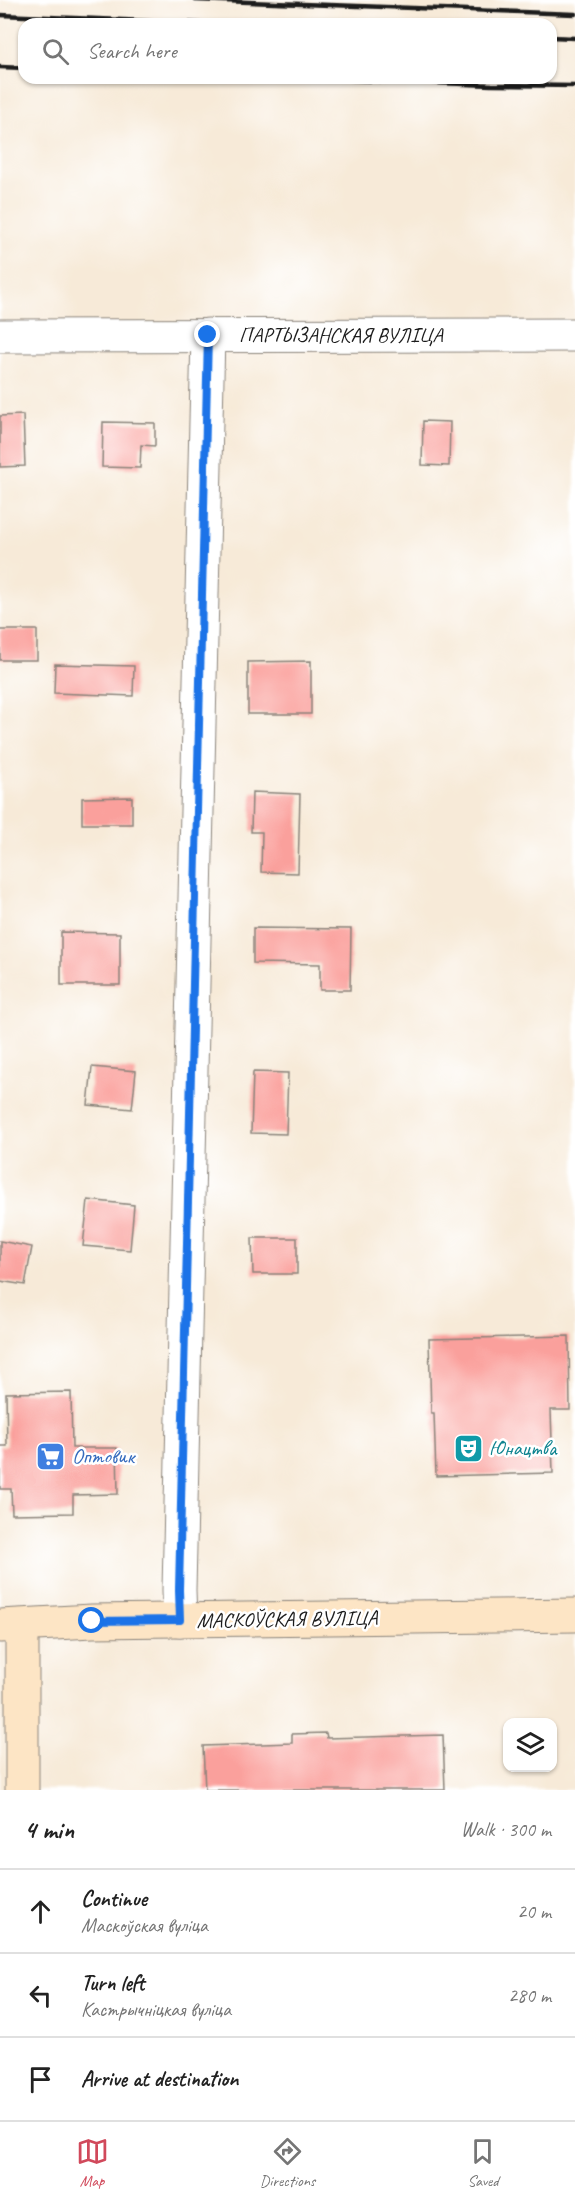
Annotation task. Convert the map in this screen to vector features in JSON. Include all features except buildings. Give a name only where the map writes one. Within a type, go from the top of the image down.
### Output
[{"type":"main road","name":"МАСКОЎСКАЯ ВУЛІЦА","points":[[11,1626],[92,1621],[575,1615]]},
{"type":"main road","points":[[11,1626],[22,1790]]},
{"type":"street","points":[[180,1620],[179,1578],[208,335]]},
{"type":"street","name":"ПАРТЫЗАНСКАЯ ВУЛІЦА","points":[[0,336],[575,335]]},
{"type":"railway","points":[[195,0],[575,14]]},
{"type":"railway","points":[[0,15],[74,18]]},
{"type":"railway","points":[[557,37],[575,38]]},
{"type":"railway","points":[[0,67],[18,68]]},
{"type":"railway","points":[[465,84],[575,86]]},
{"type":"place","name":"Юнацтва","points":[[468,1448]]},
{"type":"place","name":"Оптовик","points":[[51,1456]]},
{"type":"route","points":[[92,1621],[180,1620],[208,335]]}]
